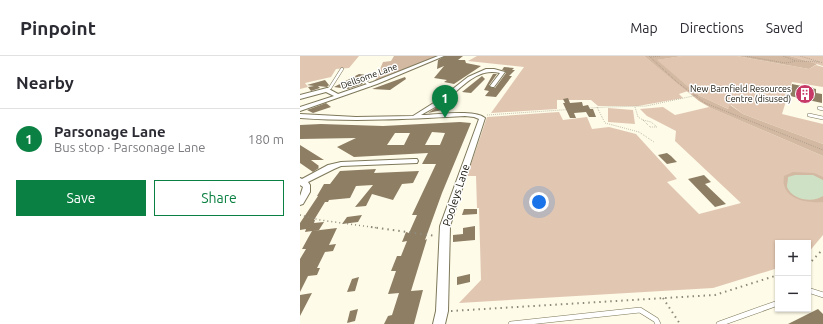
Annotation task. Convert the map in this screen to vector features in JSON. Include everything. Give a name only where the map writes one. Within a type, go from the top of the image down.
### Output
[{"type":"street","name":"Dellsome Lane","points":[[300,109],[370,85],[442,56]]},
{"type":"street","points":[[415,117],[442,100],[458,86],[474,76],[490,69],[503,72],[492,86]]},
{"type":"street","points":[[300,97],[306,93],[327,90],[338,96]]},
{"type":"street","points":[[300,116],[366,120],[451,115],[480,116]]},
{"type":"street","name":"Pooleys Lane","points":[[439,324],[442,311],[445,237],[448,214],[481,119],[480,116]]},
{"type":"street","points":[[301,182],[331,167],[341,164],[414,161]]},
{"type":"street","points":[[300,202],[307,188],[306,185],[301,182]]},
{"type":"lane","points":[[327,90],[330,88],[342,69]]},
{"type":"lane","points":[[363,80],[370,85]]},
{"type":"lane","points":[[809,115],[823,118]]},
{"type":"lane","points":[[811,291],[823,295]]},
{"type":"lane","points":[[719,324],[775,304]]},
{"type":"lane","points":[[511,324],[640,310],[656,320],[658,324]]},
{"type":"path","points":[[650,56],[661,56]]},
{"type":"path","points":[[650,56],[705,103],[823,150]]},
{"type":"path","points":[[745,56],[785,63],[797,61],[823,62]]},
{"type":"path","points":[[783,56],[797,61]]},
{"type":"path","points":[[800,56],[820,62]]},
{"type":"path","points":[[480,116],[597,107],[635,107],[661,104],[698,95]]},
{"type":"path","points":[[597,107],[605,123],[639,132],[654,142]]},
{"type":"path","points":[[635,107],[636,116],[652,123],[657,127],[650,127],[643,120]]},
{"type":"path","points":[[300,214],[320,220],[445,237]]},
{"type":"path","points":[[811,262],[823,249]]},
{"type":"path","points":[[442,311],[715,295],[775,275]]},
{"type":"path","points":[[663,298],[680,324]]},
{"type":"shaded area","points":[[300,56],[359,56],[349,68],[336,69],[331,77],[305,83],[308,87],[300,89]]},
{"type":"shaded area","points":[[394,56],[438,56],[375,81],[383,62],[391,61]]},
{"type":"shaded area","points":[[477,56],[644,56],[688,91],[679,94],[683,98],[638,106],[598,106],[591,100],[557,100],[557,109],[491,113],[524,67],[468,61]]},
{"type":"shaded area","points":[[644,56],[682,56],[657,60],[698,95],[728,109],[730,105],[743,114],[823,144],[823,156],[711,108],[699,101]]},
{"type":"shaded area","points":[[682,56],[737,56],[809,69],[816,65],[823,67],[823,87],[792,82],[782,114],[823,124],[823,144],[743,114],[731,105],[728,109],[698,95],[656,60]]},
{"type":"shaded area","points":[[737,56],[790,56],[817,64],[809,69]]},
{"type":"shaded area","points":[[790,56],[823,56],[823,66]]},
{"type":"shaded area","points":[[663,107],[675,115],[709,107],[823,156],[823,235],[811,249],[811,240],[775,240],[775,269],[713,288],[459,303],[481,280],[479,208],[477,208],[476,176],[467,176],[487,117],[559,112],[563,120],[587,117],[592,129],[609,127],[636,134],[677,179],[667,182],[699,214],[741,203],[675,141],[676,131],[647,116],[640,109]]},
{"type":"shaded area","points":[[608,108],[633,110],[635,124],[608,122]]},
{"type":"shaded area","points":[[793,172],[814,173],[823,177],[823,202],[800,200],[790,195],[784,184],[784,176]]},
{"type":"shaded area","points":[[795,175],[813,175],[823,180],[823,196],[809,200],[793,195],[787,186],[788,177]]},
{"type":"building","points":[[445,56],[463,56],[458,60],[465,60],[466,63],[481,66],[454,84],[444,82],[447,80],[434,78],[444,66],[437,69],[438,60]]},
{"type":"building","points":[[504,67],[514,68],[512,70],[515,70],[509,76],[512,76],[496,97],[485,96],[489,91],[484,90],[493,74],[497,74],[489,85],[492,88],[495,88],[506,73],[502,70]]},
{"type":"building","points":[[359,74],[377,76],[368,81],[362,78],[360,81],[363,84],[348,89],[334,87]]},
{"type":"building","points":[[482,76],[485,79],[471,93],[462,92]]},
{"type":"building","points":[[405,77],[406,79],[390,90],[372,89]]},
{"type":"building","points":[[325,80],[329,85],[327,87],[318,86],[320,88],[311,91],[308,87],[314,86],[307,85]]},
{"type":"building","name":"New Barnfield Resources Centre (disused)","points":[[792,84],[816,89],[816,93],[822,94],[822,103],[790,96]]},
{"type":"building","points":[[568,98],[570,103],[582,102],[583,106],[588,105],[590,109],[593,109],[596,117],[589,117],[586,112],[574,113],[576,118],[570,118],[563,103],[565,103],[563,99]]},
{"type":"building","points":[[449,99],[457,100],[447,109],[428,113]]},
{"type":"building","points":[[326,103],[331,107],[313,113],[307,110]]},
{"type":"building","points":[[460,122],[471,123],[442,193],[425,240],[427,239],[411,291],[423,290],[414,324],[384,324],[388,316],[392,315],[399,293],[388,294],[396,271],[391,271],[397,256],[401,256],[407,241],[402,242],[406,232],[409,233],[417,215],[412,215],[436,164],[422,164],[428,153],[354,157],[337,147],[356,138],[300,139],[300,125],[321,124],[383,126]],"holes":[[[432,132],[445,133],[440,145],[425,145]],[[395,133],[410,133],[404,145],[387,145]]]},
{"type":"building","points":[[300,145],[324,160],[311,160],[319,166],[319,168],[313,172],[300,163]]},
{"type":"building","points":[[667,153],[677,162],[667,164],[658,155]]},
{"type":"building","points":[[376,169],[374,173],[419,171],[413,183],[402,184],[393,200],[372,194],[366,206],[355,207],[373,185],[356,186],[350,198],[329,200],[328,202],[325,202],[314,220],[314,223],[324,222],[319,230],[305,232],[306,229],[300,230],[300,223],[324,184],[330,184],[340,171]]},
{"type":"building","points":[[704,175],[711,182],[705,184],[726,204],[715,207],[688,179]]},
{"type":"building","points":[[464,209],[477,209],[477,214],[462,215]]},
{"type":"building","points":[[362,215],[358,222],[342,224],[347,217]]},
{"type":"building","points":[[475,226],[475,240],[453,242],[453,235],[463,234],[463,228]]},
{"type":"building","points":[[337,228],[329,245],[336,244],[333,251],[325,252],[317,268],[320,268],[317,275],[308,276],[300,292],[300,259],[306,249],[302,249],[312,231]]},
{"type":"building","points":[[470,274],[470,282],[457,285],[457,277]]},
{"type":"building","points":[[359,277],[355,291],[347,292],[352,279]]},
{"type":"building","points":[[312,293],[300,316],[300,295]]},
{"type":"building","points":[[358,309],[355,321],[347,323],[350,311]]},
{"type":"building","points":[[818,309],[823,314],[823,324],[788,324]]},
{"type":"place","name":"New Barnfield Resources Centre (disused)","points":[[805,94]]},
{"type":"place","name":"Parsonage Lane","points":[[445,118]]}]
